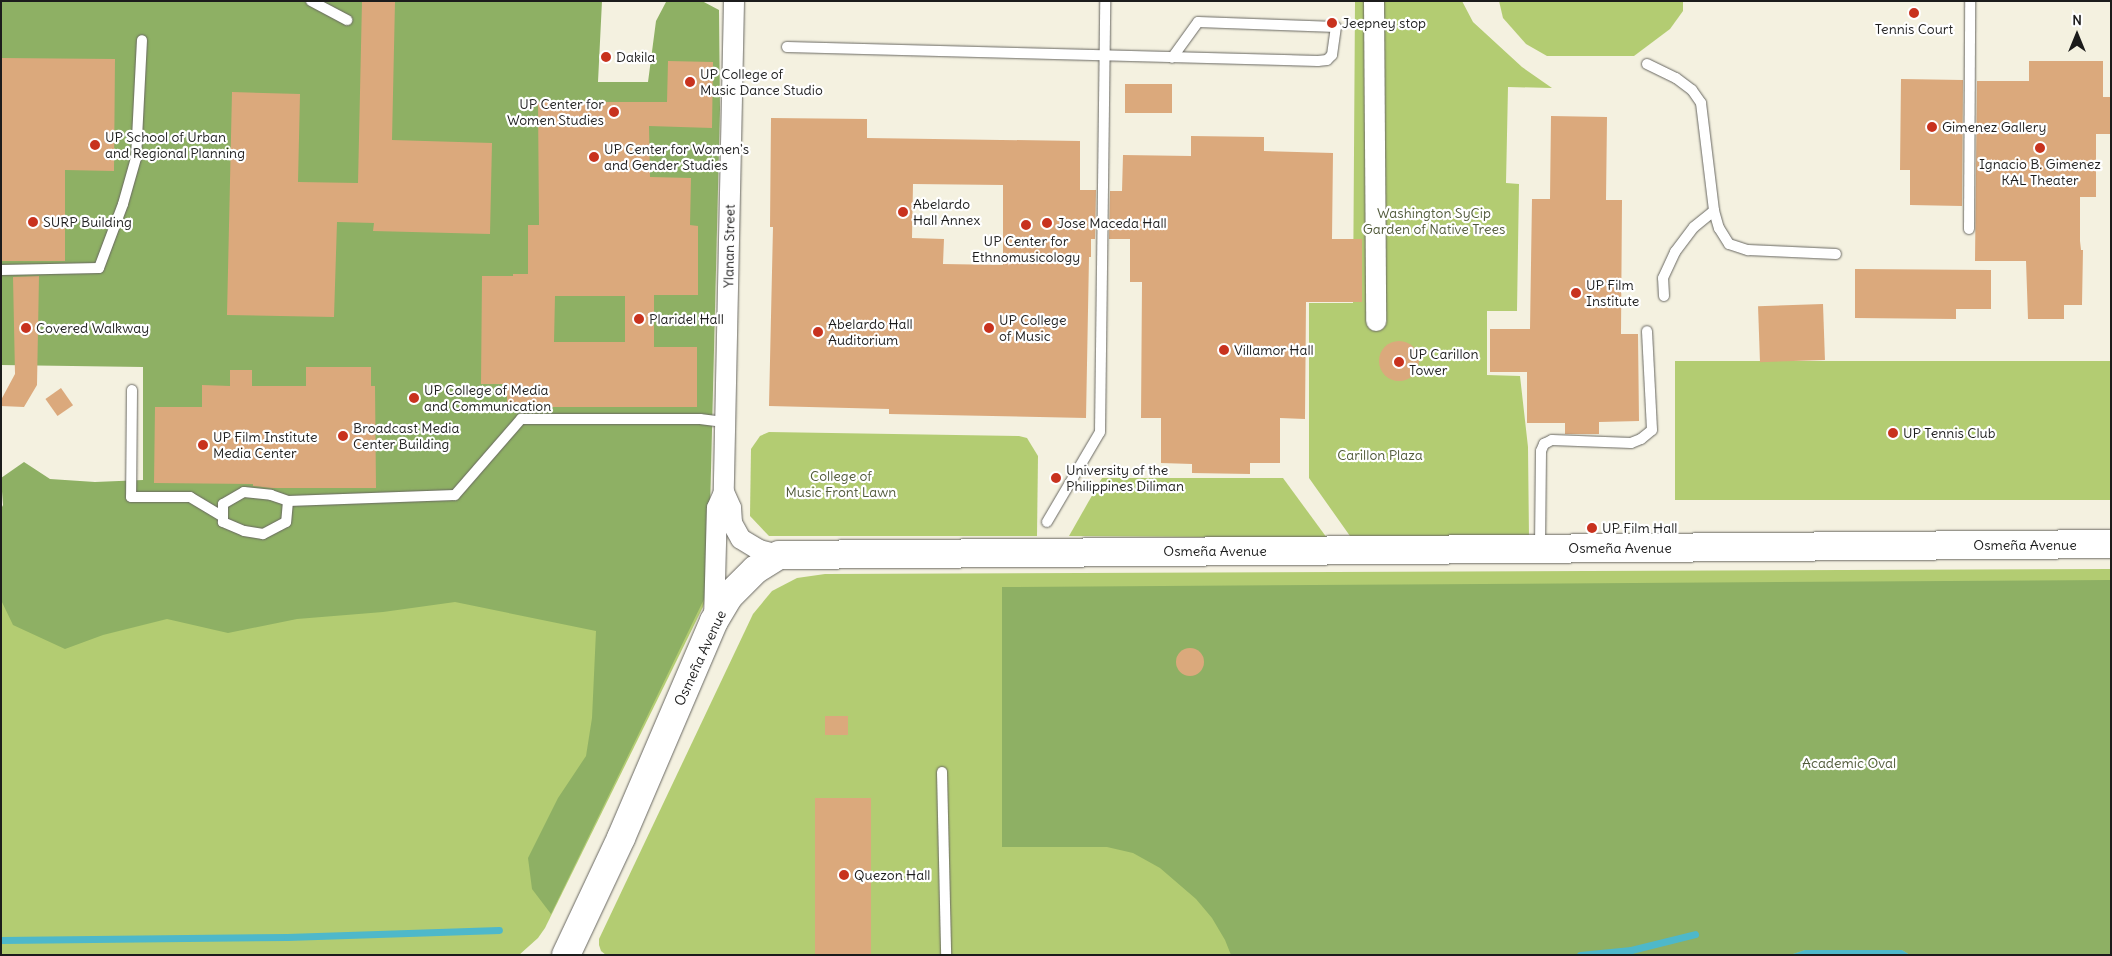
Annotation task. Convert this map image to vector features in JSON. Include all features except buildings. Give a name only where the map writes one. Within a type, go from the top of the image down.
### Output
[{"type":"street","name":"Ylanan Street","points":[[714,621],[717,508],[724,492],[734,1]]},
{"type":"street","points":[[1374,1],[1376,320]]},
{"type":"street","name":"Ylanan Street","points":[[724,492],[731,508],[732,523],[741,539],[759,550],[779,556]]},
{"type":"street","name":"Osmeña Avenue","points":[[566,955],[621,838],[714,621],[729,596],[748,576],[779,556],[2111,544]]},
{"type":"lane","points":[[311,1],[347,20]]},
{"type":"lane","points":[[1047,522],[1100,432],[1105,1]]},
{"type":"lane","points":[[1969,229],[1970,1]]},
{"type":"lane","points":[[787,48],[1318,62],[1327,60],[1332,55],[1336,27],[1198,22],[1172,58]]},
{"type":"lane","points":[[1,270],[99,268],[123,204],[136,158],[142,40]]},
{"type":"lane","points":[[1647,64],[1676,78],[1692,90],[1701,103],[1714,211],[1719,228],[1729,244],[1748,250],[1836,254]]},
{"type":"lane","points":[[1664,296],[1663,278],[1675,252],[1694,227],[1714,211]]},
{"type":"lane","points":[[1540,548],[1541,451],[1544,444],[1552,440],[1631,443],[1641,439],[1652,430],[1647,331]]},
{"type":"lane","points":[[132,390],[132,497],[190,497],[222,516]]},
{"type":"lane","points":[[288,501],[286,522],[264,534],[244,531],[223,522],[223,504],[244,492],[271,495],[288,501],[455,495],[521,419],[700,419],[726,422]]},
{"type":"lane","points":[[942,772],[946,955]]},
{"type":"green space","points":[[1,1],[602,1],[598,82],[648,82],[656,21],[666,2],[702,1],[719,10],[720,109],[708,591],[551,914],[532,889],[528,858],[558,798],[586,756],[592,718],[596,631],[455,602],[383,612],[297,619],[228,633],[167,619],[103,635],[65,649],[13,625],[1,600],[1,509],[3,505],[1,478],[24,462],[50,479],[95,482],[143,480],[143,367],[1,365]]},
{"type":"green space","points":[[1355,1],[1462,1],[1473,22],[1522,67],[1552,88],[1508,87],[1506,183],[1519,184],[1517,311],[1487,311],[1487,375],[1520,376],[1528,447],[1529,537],[1350,536],[1309,478],[1309,303],[1353,303]]},
{"type":"green space","points":[[1499,1],[1683,2],[1683,11],[1670,29],[1634,56],[1547,56],[1526,44],[1503,18]]},
{"type":"green space","name":"UP Tennis Club","points":[[1675,361],[2111,361],[2111,500],[1675,500]]},
{"type":"green space","name":"College of Music Front Lawn","points":[[769,432],[1019,436],[1027,438],[1038,456],[1037,536],[769,536],[750,516],[751,449],[760,436]]},
{"type":"green space","points":[[1102,478],[1283,478],[1327,538],[1069,536]]},
{"type":"green space","name":"Academic Oval","points":[[2111,569],[2111,955],[606,955],[601,951],[599,945],[599,939],[753,614],[772,591],[797,578],[825,574]]},
{"type":"green space","points":[[1,577],[708,591],[703,607],[545,928],[538,938],[519,955],[1,955]]},
{"type":"green space","name":"Academic Oval","points":[[2111,580],[2111,955],[1910,955],[1902,950],[1805,950],[1790,955],[1231,955],[1225,940],[1212,918],[1196,899],[1160,868],[1133,853],[1107,847],[1002,847],[1002,587]]},
{"type":"water","points":[[1805,950],[1902,950],[1910,955],[1790,955]]},
{"type":"waterway","points":[[1,940],[287,937],[499,930]]},
{"type":"waterway","points":[[1580,955],[1631,950],[1695,934]]},
{"type":"place","name":"Tennis Court","points":[[1914,13]]},
{"type":"place","name":"Jeepney stop","points":[[1332,23]]},
{"type":"place","name":"Dakila","points":[[606,57]]},
{"type":"place","name":"UP College of Music Dance Studio","points":[[690,82]]},
{"type":"place","name":"UP Center for Women Studies","points":[[614,112]]},
{"type":"place","name":"Gimenez Gallery","points":[[1932,127]]},
{"type":"place","name":"UP School of Urban and Regional Planning","points":[[95,145]]},
{"type":"place","name":"Ignacio B. Gimenez KAL Theater","points":[[2040,148]]},
{"type":"place","name":"UP Center for Women's and Gender Studies","points":[[594,157]]},
{"type":"place","name":"Abelardo Hall Annex","points":[[903,212]]},
{"type":"place","name":"SURP Building","points":[[33,222]]},
{"type":"place","name":"Jose Maceda Hall","points":[[1047,223]]},
{"type":"place","name":"UP Center for Ethnomusicology","points":[[1026,225]]},
{"type":"place","name":"UP Film Institute","points":[[1576,293]]},
{"type":"place","name":"Plaridel Hall","points":[[639,319]]},
{"type":"place","name":"Covered Walkway","points":[[26,328]]},
{"type":"place","name":"UP College of Music","points":[[989,328]]},
{"type":"place","name":"Abelardo Hall Auditorium","points":[[818,332]]},
{"type":"place","name":"Villamor Hall","points":[[1224,350]]},
{"type":"place","name":"UP Carillon Tower","points":[[1399,362]]},
{"type":"place","name":"UP College of Media and Communication","points":[[414,398]]},
{"type":"place","name":"UP Tennis Club","points":[[1893,433]]},
{"type":"place","name":"Broadcast Media Center Building","points":[[343,436]]},
{"type":"place","name":"UP Film Institute Media Center","points":[[203,445]]},
{"type":"place","name":"University of the Philippines Diliman","points":[[1056,478]]},
{"type":"place","name":"UP Film Hall","points":[[1592,528]]},
{"type":"place","name":"Quezon Hall","points":[[844,875]]},
{"type":"park label","name":"Washington SyCip Garden of Native Trees","points":[[1434,222]]},
{"type":"park label","name":"Carillon Plaza","points":[[1380,455]]}]
